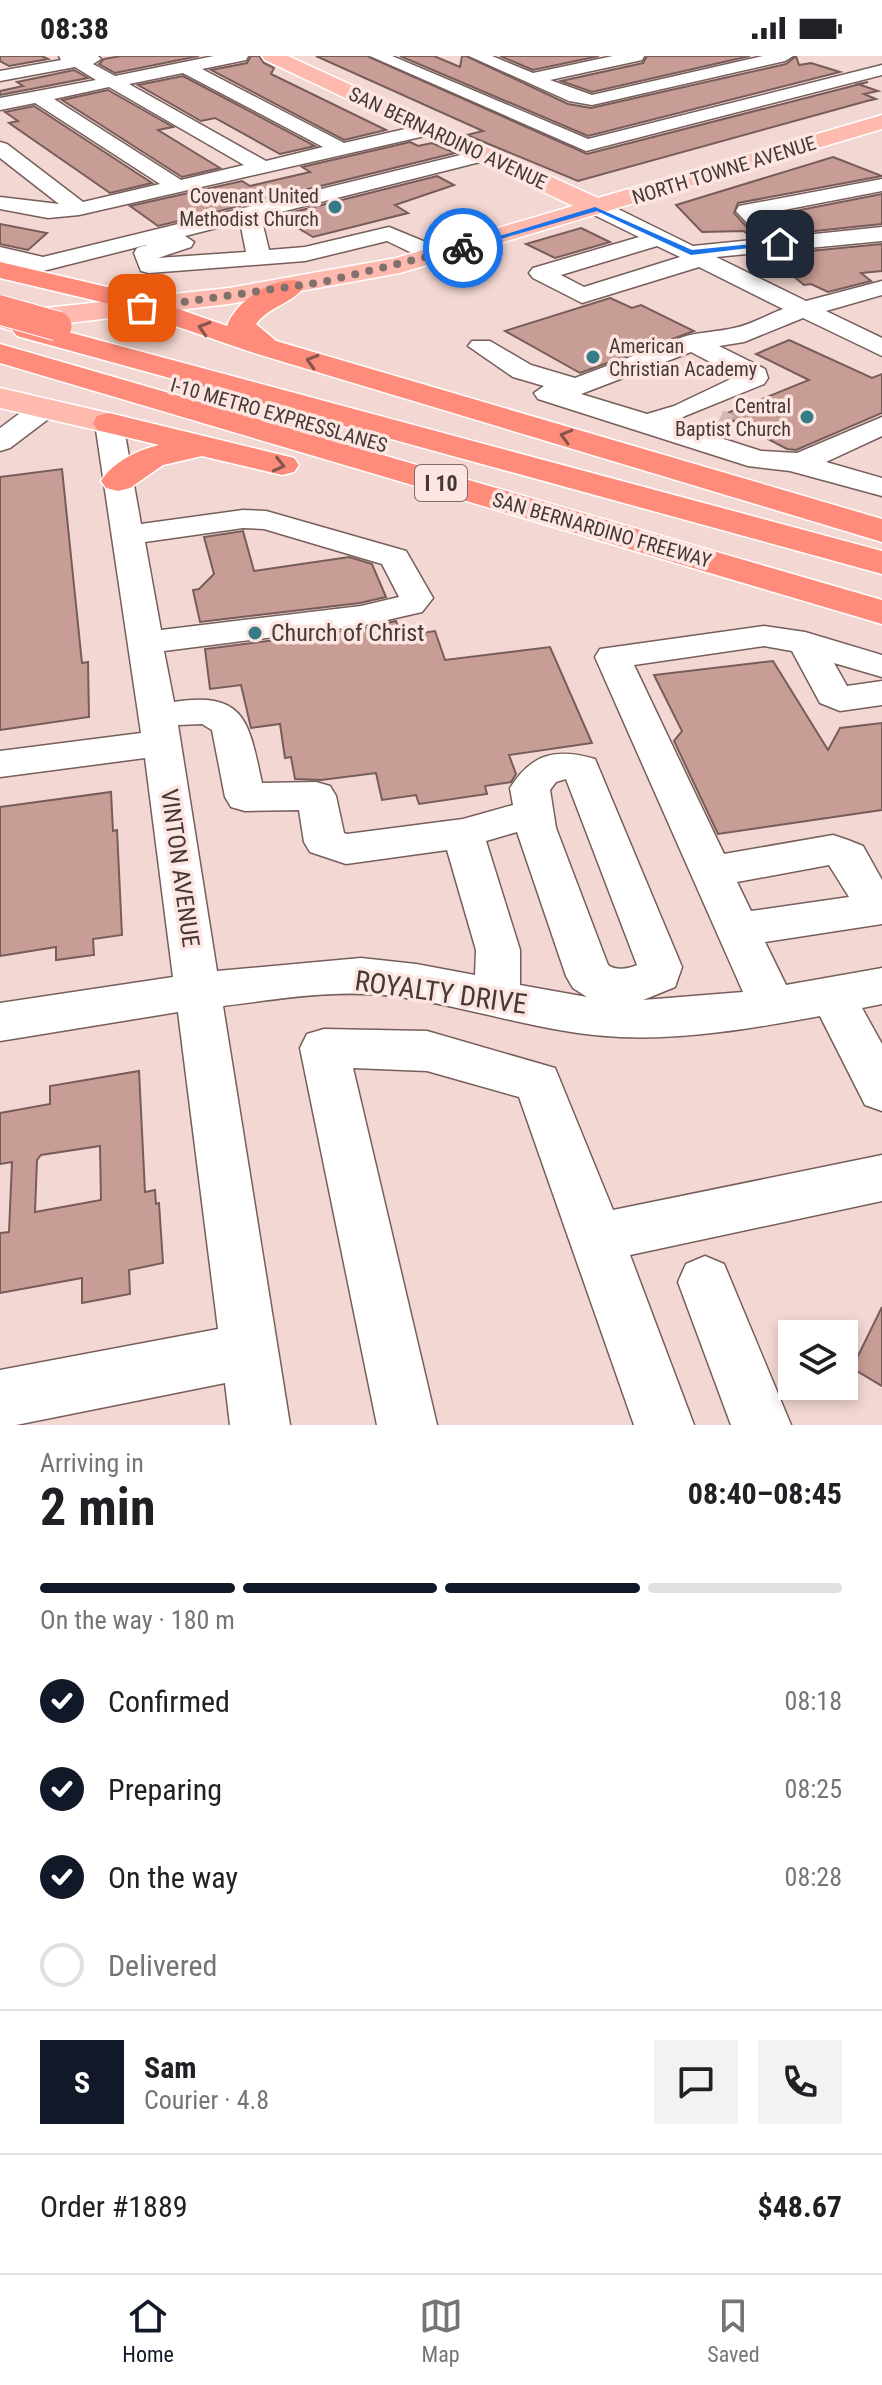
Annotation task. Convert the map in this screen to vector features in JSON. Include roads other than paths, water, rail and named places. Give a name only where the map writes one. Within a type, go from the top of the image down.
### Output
[{"type":"highway","points":[[0,270],[133,304],[265,347],[882,531]]},
{"type":"highway","points":[[265,347],[247,334],[241,324],[247,313],[290,287]]},
{"type":"highway","name":"I 10","points":[[14,323],[882,543]]},
{"type":"highway","name":"I-10 METRO EXPRESSLANES","points":[[14,323],[882,563]]},
{"type":"highway","name":"I-10 METRO EXPRESSLANES","points":[[14,323],[882,585]]},
{"type":"highway","name":"SAN BERNARDINO FREEWAY","points":[[0,353],[882,612]]},
{"type":"highway","points":[[109,423],[446,505],[882,620]]},
{"type":"highway","points":[[118,481],[152,457],[203,446]]},
{"type":"main road","name":"SAN BERNARDINO AVENUE","points":[[272,56],[591,205]]},
{"type":"main road","name":"NORTH TOWNE AVENUE","points":[[133,304],[290,287],[400,265],[882,113]]},
{"type":"main road","name":"NORTH TOWNE AVENUE","points":[[14,323],[315,273],[591,205],[882,122]]},
{"type":"main road","points":[[0,398],[16,427],[109,423]]},
{"type":"street","points":[[0,76],[72,59],[106,56]]},
{"type":"street","points":[[0,104],[240,56]]},
{"type":"street","points":[[378,56],[586,145],[882,70]]},
{"type":"street","points":[[480,56],[575,97],[592,100],[785,56]]},
{"type":"street","points":[[531,79],[636,56]]},
{"type":"street","points":[[72,59],[264,168]]},
{"type":"street","points":[[185,67],[343,150]]},
{"type":"street","points":[[37,96],[178,187]]},
{"type":"street","points":[[0,203],[48,211],[79,209],[431,129]]},
{"type":"street","points":[[0,148],[79,209]]},
{"type":"street","points":[[420,248],[389,234],[305,254],[259,258],[149,266],[145,253],[250,219],[485,155]]},
{"type":"street","points":[[780,244],[747,211],[882,185]]},
{"type":"street","name":"SAN BERNARDINO AVENUE","points":[[591,205],[882,348]]},
{"type":"street","points":[[0,254],[43,264],[250,219]]},
{"type":"street","points":[[250,219],[259,258]]},
{"type":"street","points":[[660,238],[541,273],[582,296],[696,256],[882,234]]},
{"type":"street","points":[[558,391],[692,342],[735,337],[797,306],[882,288]]},
{"type":"street","points":[[648,424],[755,378],[756,375],[709,341]]},
{"type":"street","points":[[481,346],[558,391],[758,460],[792,462],[811,458],[882,425]]},
{"type":"street","points":[[686,408],[792,462],[882,487]]},
{"type":"street","name":"VINTON AVENUE","points":[[109,423],[159,730],[260,1425]]},
{"type":"street","points":[[127,535],[243,519],[266,520],[395,558],[416,598],[410,605],[361,616],[145,643]]},
{"type":"street","points":[[772,1005],[613,657],[764,636],[805,643],[882,666]]},
{"type":"street","points":[[805,643],[833,695],[840,699],[882,693]]},
{"type":"street","points":[[0,764],[159,730],[196,710],[224,719],[230,726],[245,797],[316,796],[325,842],[346,849],[463,833],[533,813]]},
{"type":"street","points":[[566,764],[581,768],[660,967],[659,975],[634,987],[600,986],[589,976],[533,813],[530,788],[542,773],[566,764]]},
{"type":"street","points":[[463,833],[498,950],[497,997]]},
{"type":"street","points":[[712,871],[833,850],[848,857],[879,908],[738,930]]},
{"type":"street","name":"ROYALTY DRIVE","points":[[0,1022],[198,991],[301,979],[362,976],[497,997],[581,1015],[643,1019],[703,1016],[882,986]]},
{"type":"street","points":[[832,995],[882,1090]]},
{"type":"street","points":[[407,1425],[324,1048],[427,1051],[538,1082],[664,1425]]},
{"type":"street","points":[[597,1238],[882,1178]]},
{"type":"street","points":[[705,1282],[761,1425]]},
{"type":"street","points":[[0,1399],[248,1351]]},
{"type":"tunnel","points":[[717,425],[728,430]]},
{"type":"place","name":"Covenant United Methodist Church","points":[[335,207]]},
{"type":"place","name":"American Christian Academy","points":[[593,357]]},
{"type":"place","name":"Central Baptist Church","points":[[807,417]]},
{"type":"place","name":"Church of Christ","points":[[255,633]]}]
